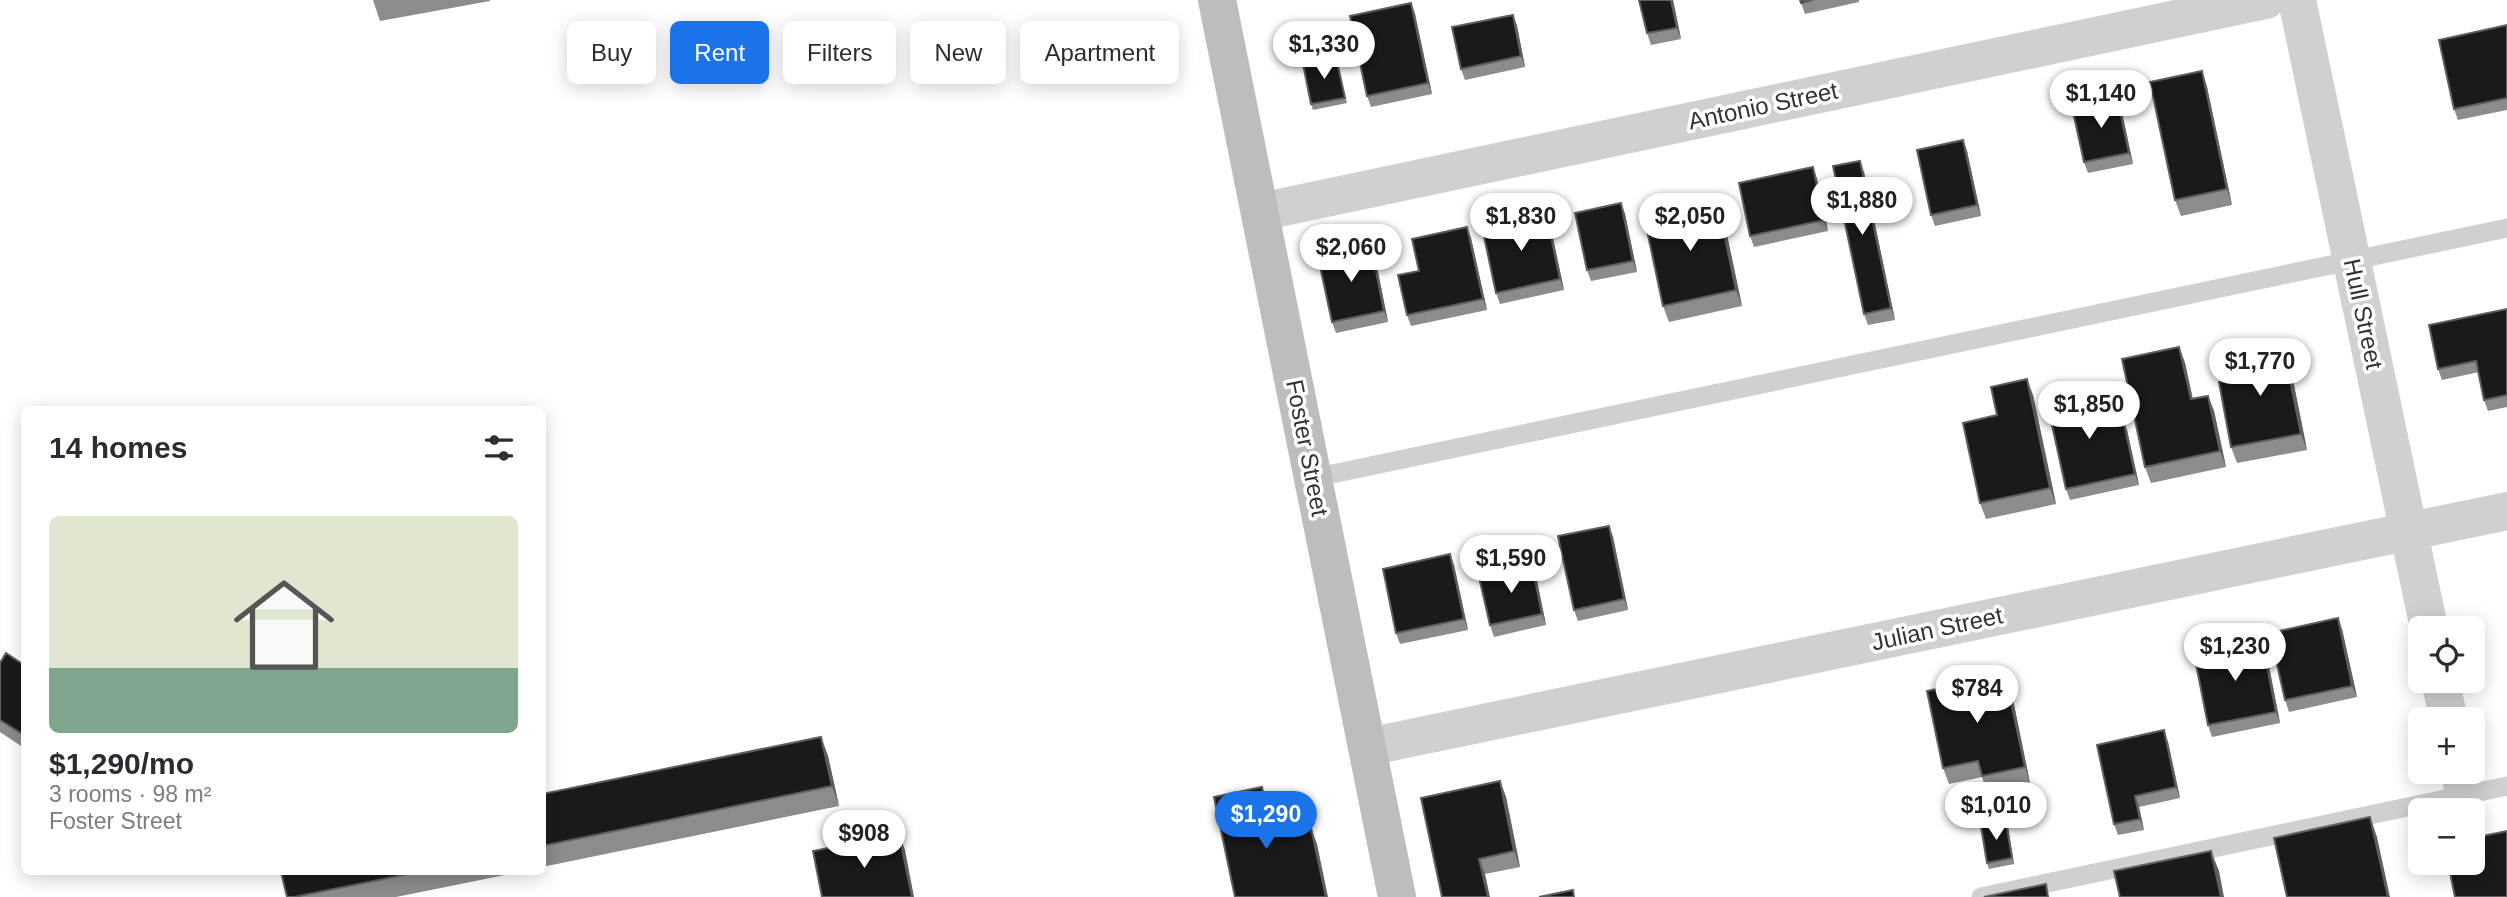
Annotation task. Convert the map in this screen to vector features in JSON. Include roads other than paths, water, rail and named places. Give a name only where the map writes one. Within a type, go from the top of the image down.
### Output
[{"type":"street","name":"Foster Street","points":[[1217,0],[1397,897]]},
{"type":"street","name":"Antonio Street","points":[[1260,212],[2266,0]]},
{"type":"street","name":"Hull Street","points":[[2297,0],[2427,616]]},
{"type":"street","name":"Julian Street","points":[[1367,747],[2507,511]]},
{"type":"lane","points":[[1313,478],[2507,228]]},
{"type":"lane","points":[[1981,897],[2458,784]]},
{"type":"lane","points":[[2477,784],[2507,786]]}]
